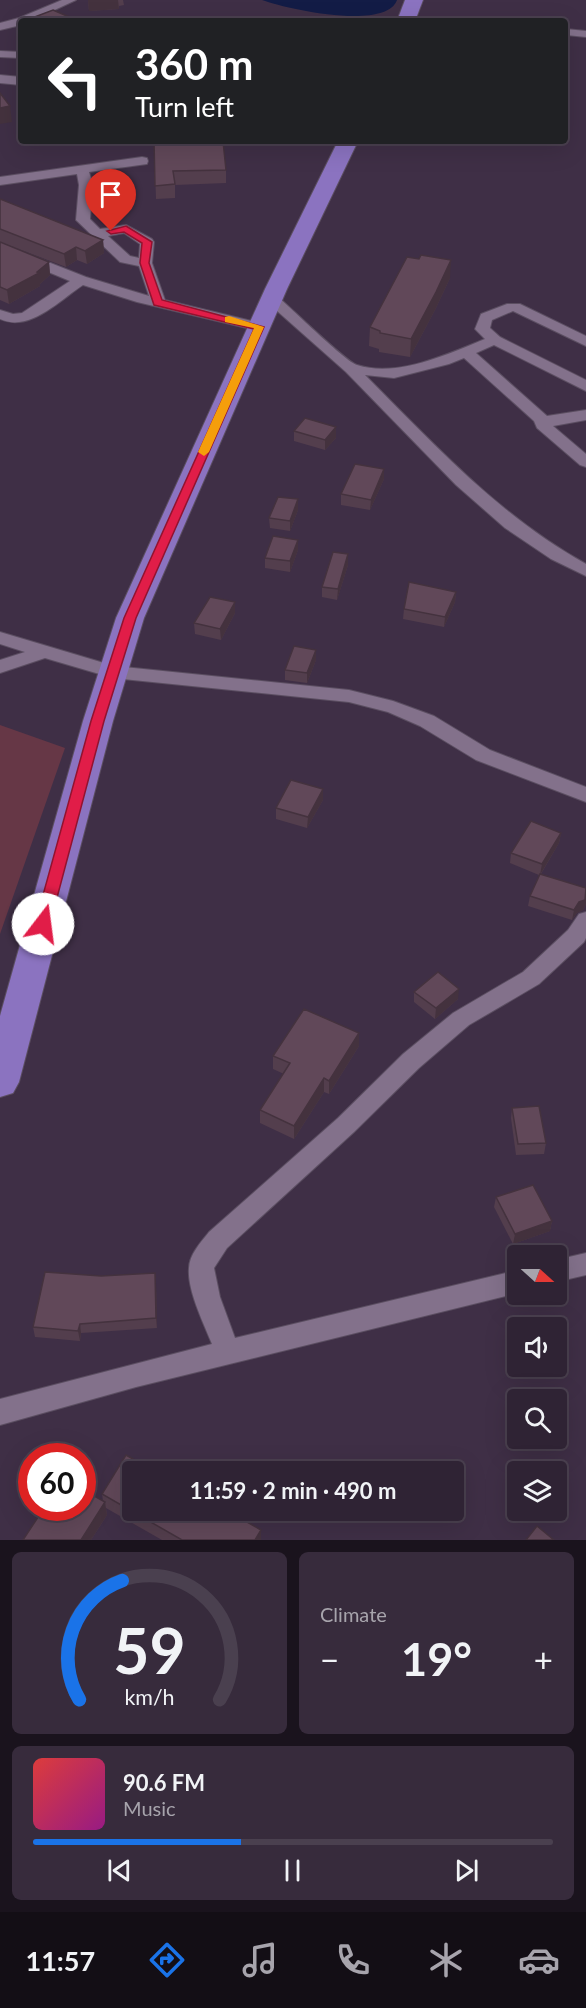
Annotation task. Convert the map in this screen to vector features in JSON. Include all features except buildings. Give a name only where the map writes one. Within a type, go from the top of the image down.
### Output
[{"type":"main road","points":[[407,18],[414,0]]},
{"type":"main road","points":[[0,1082],[98,721],[130,618],[259,327],[347,144]]},
{"type":"street","points":[[28,18],[71,0]]},
{"type":"street","points":[[0,27],[18,22]]},
{"type":"street","points":[[568,32],[586,34]]},
{"type":"street","points":[[568,39],[586,41]]},
{"type":"street","points":[[0,54],[18,55]]},
{"type":"street","points":[[0,79],[18,81]]},
{"type":"street","points":[[0,181],[142,162]]},
{"type":"street","points":[[82,170],[86,185],[83,220],[125,259],[145,263]]},
{"type":"street","points":[[97,233],[126,229],[147,242],[145,263],[158,302]]},
{"type":"street","points":[[0,247],[81,280],[259,327]]},
{"type":"street","points":[[0,314],[11,319],[26,317],[81,280]]},
{"type":"street","points":[[272,299],[351,369],[462,482],[503,517],[557,555],[586,571]]},
{"type":"street","points":[[586,342],[532,312],[512,307],[486,317],[482,324],[482,328],[495,340],[586,386]]},
{"type":"street","points":[[351,369],[394,373],[467,353],[495,340]]},
{"type":"street","points":[[467,353],[586,462]]},
{"type":"street","points":[[541,419],[556,422],[575,414],[586,415]]},
{"type":"street","points":[[0,639],[113,672],[349,696],[393,707],[427,721],[483,755],[586,795]]},
{"type":"street","points":[[0,667],[43,652]]},
{"type":"street","points":[[228,1353],[201,1268],[205,1257],[218,1240],[346,1125],[411,1061],[462,1019],[531,978],[576,936],[586,920]]},
{"type":"street","points":[[567,1268],[586,1264]]},
{"type":"street","points":[[0,1412],[507,1284]]},
{"type":"shaded area","points":[[0,725],[65,748],[0,934]]},
{"type":"water","points":[[262,0],[397,0],[389,9],[375,14],[356,16],[312,12]]},
{"type":"slow traffic","points":[[204,452],[259,327],[229,319]]},
{"type":"route","points":[[43,924],[98,721],[130,618],[259,327],[158,302],[145,263],[147,242],[126,229],[111,231]]}]
